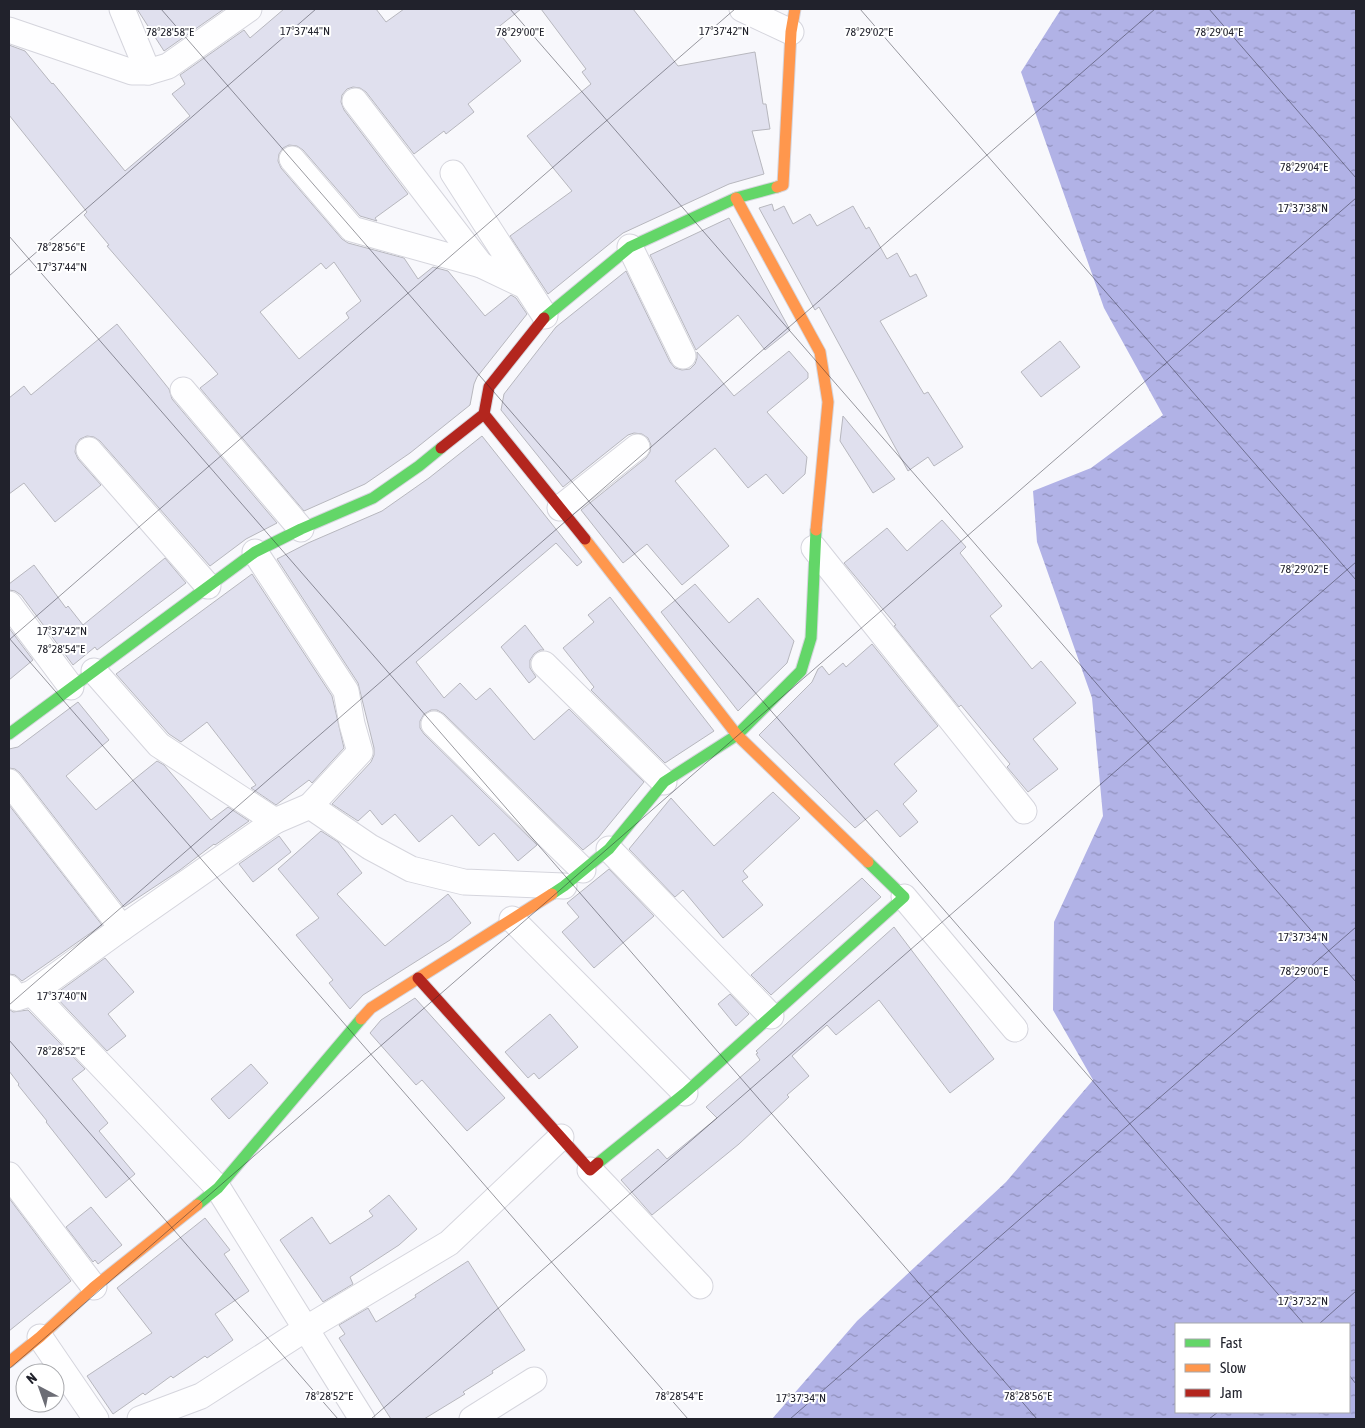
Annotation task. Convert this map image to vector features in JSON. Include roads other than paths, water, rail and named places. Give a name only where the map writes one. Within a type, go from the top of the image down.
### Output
[{"type":"street","points":[[122,9],[148,72]]},
{"type":"street","points":[[9,30],[132,72],[148,72],[168,66],[249,9]]},
{"type":"street","points":[[9,734],[71,686],[255,552],[301,529],[373,498],[419,466],[484,414],[489,387],[545,316],[630,247],[736,198],[783,185],[793,20],[742,9]]},
{"type":"street","points":[[355,101],[481,265]]},
{"type":"street","points":[[292,158],[352,229],[481,265],[525,286]]},
{"type":"street","points":[[453,173],[545,316]]},
{"type":"street","points":[[9,1362],[40,1337],[94,1287],[218,1188],[371,1008],[564,886],[609,849],[664,782],[737,736],[801,671],[811,638],[814,548],[828,402],[820,352],[736,198]]},
{"type":"street","points":[[630,247],[684,356]]},
{"type":"street","points":[[183,390],[301,529]]},
{"type":"street","points":[[484,414],[560,508],[737,736],[904,897],[1015,1029]]},
{"type":"street","points":[[560,508],[638,447]]},
{"type":"street","points":[[89,450],[208,586]]},
{"type":"street","points":[[814,548],[1024,811]]},
{"type":"street","points":[[255,552],[346,691],[352,724],[360,752],[310,806],[275,822],[122,928],[20,990],[218,1188],[362,1419]]},
{"type":"street","points":[[9,604],[71,686]]},
{"type":"street","points":[[544,664],[664,782]]},
{"type":"street","points":[[94,671],[159,746],[275,822]]},
{"type":"street","points":[[434,724],[583,870]]},
{"type":"street","points":[[9,782],[122,928]]},
{"type":"street","points":[[310,806],[370,847],[411,868],[464,882],[564,886]]},
{"type":"street","points":[[609,849],[771,1016]]},
{"type":"street","points":[[590,1170],[684,1093],[904,897]]},
{"type":"street","points":[[512,919],[684,1093]]},
{"type":"street","points":[[418,978],[590,1170],[700,1286]]},
{"type":"street","points":[[140,1419],[201,1396],[306,1328],[449,1243],[561,1137]]},
{"type":"street","points":[[9,1175],[94,1287]]},
{"type":"street","points":[[40,1337],[96,1419]]},
{"type":"street","points":[[472,1419],[534,1380]]},
{"type":"water","points":[[1061,9],[1356,10],[1356,1419],[772,1419],[857,1321],[1006,1182],[1093,1080],[1053,1010],[1054,922],[1103,816],[1092,698],[1037,542],[1033,491],[1091,468],[1163,415],[1104,308],[1021,72]]}]
